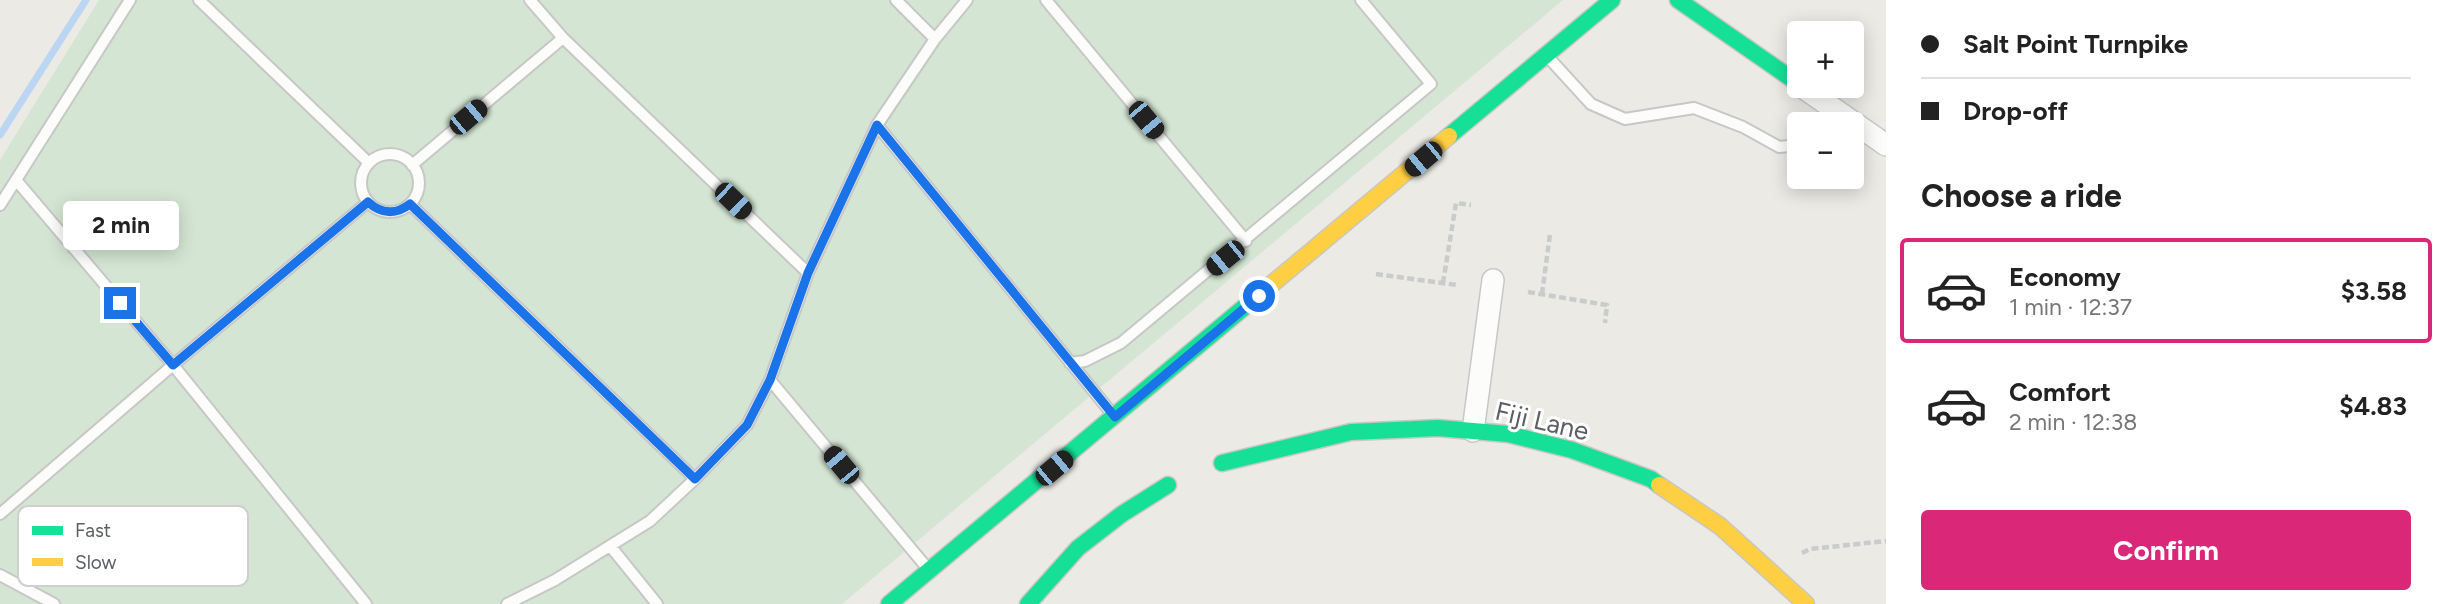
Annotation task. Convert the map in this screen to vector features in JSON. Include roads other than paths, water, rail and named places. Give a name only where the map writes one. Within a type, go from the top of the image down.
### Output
[{"type":"street","points":[[889,604],[1612,0]]},
{"type":"street","points":[[1678,0],[1787,76]]},
{"type":"street","points":[[1815,98],[1831,112]]},
{"type":"street","points":[[1864,133],[1886,145]]},
{"type":"street","points":[[1473,431],[1493,280]]},
{"type":"street","name":"Fiji Lane","points":[[1222,463],[1350,432],[1438,428],[1508,434],[1572,450],[1651,479],[1720,526],[1806,604]]},
{"type":"street","points":[[1028,604],[1078,548],[1122,514],[1168,485]]},
{"type":"lane","points":[[0,205],[130,0]]},
{"type":"lane","points":[[199,0],[369,163]]},
{"type":"lane","points":[[530,0],[563,38],[808,273]]},
{"type":"lane","points":[[896,0],[935,39]]},
{"type":"lane","points":[[507,604],[555,580],[650,521],[747,425],[770,380],[808,273],[877,125],[935,39],[967,0]]},
{"type":"lane","points":[[1046,0],[1246,241]]},
{"type":"lane","points":[[1070,363],[1085,361],[1121,343],[1431,84],[1361,0]]},
{"type":"lane","points":[[412,165],[563,38]]},
{"type":"lane","points":[[1546,55],[1591,104],[1625,119],[1695,108],[1744,127],[1779,147],[1787,146]]},
{"type":"lane","points":[[877,125],[1115,417]]},
{"type":"lane","points":[[389,154],[402,157],[412,165],[419,181],[416,196],[410,204],[401,210],[389,212],[376,209],[368,202],[362,192],[361,182],[369,163],[389,154]]},
{"type":"lane","points":[[16,180],[173,365],[366,604]]},
{"type":"lane","points":[[0,514],[368,202]]},
{"type":"lane","points":[[410,204],[695,479]]},
{"type":"lane","points":[[770,380],[930,570]]},
{"type":"lane","points":[[611,547],[657,604]]},
{"type":"lane","points":[[0,575],[18,585]]},
{"type":"lane","points":[[20,586],[54,604]]},
{"type":"waterway","points":[[0,135],[86,0]]}]
